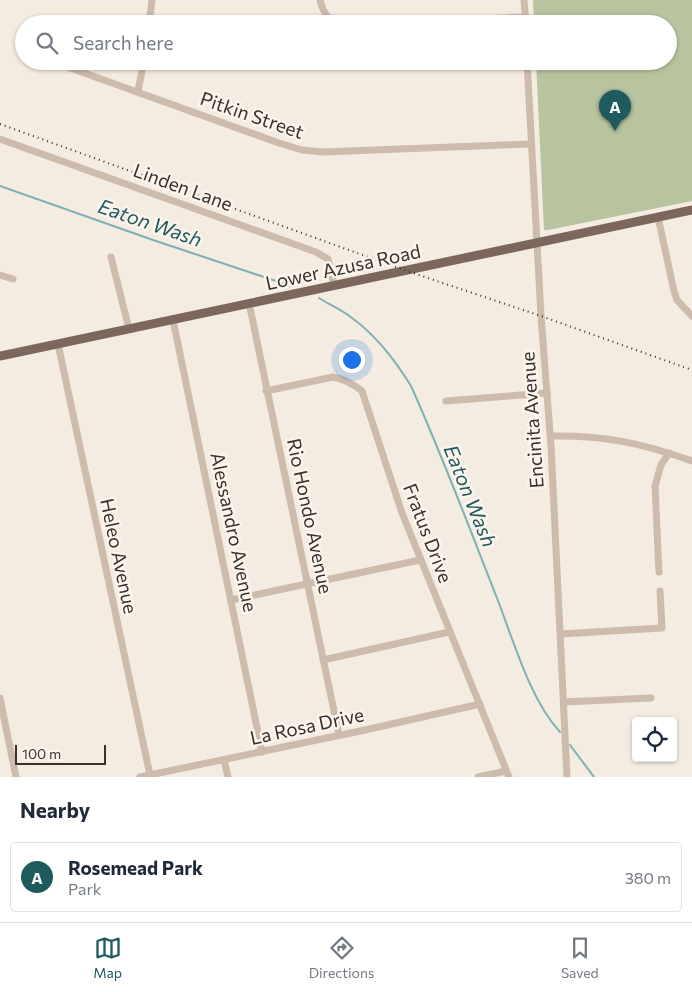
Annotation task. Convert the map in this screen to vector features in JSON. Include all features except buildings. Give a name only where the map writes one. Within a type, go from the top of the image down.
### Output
[{"type":"main road","name":"Lower Azusa Road","points":[[0,356],[692,210]]},
{"type":"street","points":[[151,15],[152,0]]},
{"type":"street","points":[[320,0],[322,10],[326,15]]},
{"type":"street","points":[[524,0],[526,15]]},
{"type":"street","name":"Pitkin Street","points":[[76,70],[279,143],[310,152],[530,144]]},
{"type":"street","points":[[138,92],[142,70]]},
{"type":"street","name":"Encinita Avenue","points":[[527,70],[536,243],[550,436],[567,777]]},
{"type":"street","name":"Linden Lane","points":[[0,139],[316,252],[328,259],[334,285]]},
{"type":"street","points":[[658,217],[677,300],[692,316]]},
{"type":"street","points":[[111,257],[129,329]]},
{"type":"street","points":[[0,275],[13,279]]},
{"type":"street","name":"Rio Hondo Avenue","points":[[249,303],[339,735]]},
{"type":"street","name":"Alessandro Avenue","points":[[173,320],[262,752]]},
{"type":"street","name":"Heleo Avenue","points":[[58,344],[150,775]]},
{"type":"street","name":"Fratus Drive","points":[[266,391],[333,377],[342,378],[362,391],[394,491],[420,560],[508,774]]},
{"type":"street","points":[[446,401],[547,393]]},
{"type":"street","points":[[550,436],[582,435],[607,438],[650,446],[692,462]]},
{"type":"street","points":[[659,572],[655,486],[661,465],[669,453]]},
{"type":"street","points":[[231,600],[420,560]]},
{"type":"street","points":[[561,634],[662,628],[660,591]]},
{"type":"street","points":[[323,660],[450,632]]},
{"type":"street","points":[[0,698],[16,777]]},
{"type":"street","points":[[564,702],[651,698]]},
{"type":"street","name":"La Rosa Drive","points":[[140,777],[480,704]]},
{"type":"street","points":[[224,760],[228,777]]},
{"type":"street","points":[[478,777],[508,774]]},
{"type":"green space","points":[[533,0],[692,0],[692,201],[544,230],[536,70],[677,70],[677,15],[534,15]]},
{"type":"waterway","name":"Eaton Wash","points":[[0,186],[291,286]]},
{"type":"waterway","name":"Eaton Wash","points":[[319,298],[348,315],[370,333],[399,367],[411,386],[434,438],[523,668],[549,719],[560,732]]},
{"type":"waterway","name":"Eaton Wash","points":[[570,745],[594,777]]},
{"type":"railway","points":[[0,124],[407,271],[692,370]]},
{"type":"place","name":"Rosemead Park","points":[[615,131]]}]
